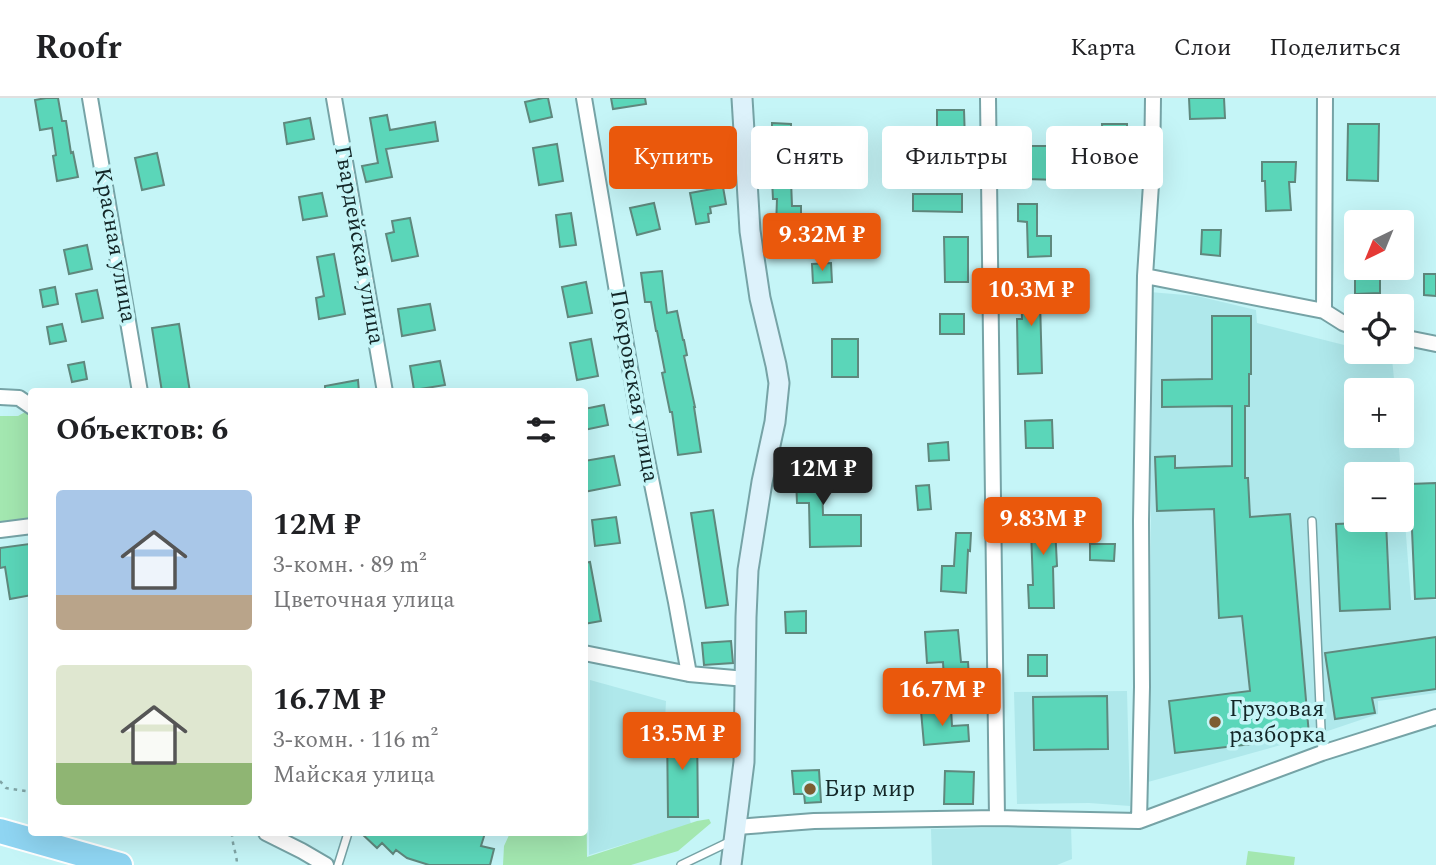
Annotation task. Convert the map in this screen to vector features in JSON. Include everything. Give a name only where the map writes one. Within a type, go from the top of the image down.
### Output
[{"type":"highway","points":[[0,831],[120,865]]},
{"type":"street","name":"Красная улица","points":[[90,98],[139,388]]},
{"type":"street","name":"Гвардейская улица","points":[[334,98],[384,388]]},
{"type":"street","name":"Покровская улица","points":[[584,98],[638,415],[689,674]]},
{"type":"street","points":[[731,865],[744,762],[750,551],[775,422],[779,383],[760,298],[750,231],[742,98]]},
{"type":"street","points":[[988,98],[997,818]]},
{"type":"street","points":[[1139,821],[1145,276],[1152,169],[1153,98]]},
{"type":"street","points":[[1324,311],[1325,98]]},
{"type":"street","points":[[1145,276],[1324,311],[1344,323]]},
{"type":"street","points":[[1414,339],[1436,344]]},
{"type":"street","points":[[0,397],[19,398],[28,404]]},
{"type":"street","points":[[0,530],[28,526]]},
{"type":"street","points":[[588,654],[689,674],[746,679]]},
{"type":"street","points":[[736,833],[814,821],[997,818],[1139,821],[1322,753],[1436,717]]},
{"type":"street","points":[[272,836],[326,865]]},
{"type":"lane","points":[[1312,521],[1322,753]]},
{"type":"lane","points":[[681,865],[736,833]]},
{"type":"lane","points":[[338,865],[347,836]]},
{"type":"path","points":[[0,781],[6,788],[28,791]]},
{"type":"path","points":[[232,836],[237,865]]},
{"type":"shaded area","points":[[1150,292],[1197,296],[1256,310],[1257,323],[1344,345],[1344,364],[1393,364],[1394,378],[1344,378],[1344,448],[1399,448],[1400,462],[1344,462],[1344,532],[1406,532],[1411,600],[1436,600],[1436,693],[1378,701],[1378,714],[1310,737],[1148,782]]},
{"type":"shaded area","points":[[590,680],[666,701],[665,720],[691,824],[589,855]]},
{"type":"shaded area","points":[[1127,691],[1130,806],[1089,803],[1017,804],[1014,692]]},
{"type":"shaded area","points":[[1071,826],[1072,859],[1057,865],[932,865],[931,829]]},
{"type":"green space","points":[[28,412],[28,518],[0,523],[0,416],[18,416]]},
{"type":"green space","points":[[709,819],[711,823],[678,851],[631,865],[503,865],[504,846],[509,836],[587,836],[587,857],[697,821]]},
{"type":"green space","points":[[1248,851],[1295,857],[1294,865],[1246,865]]},
{"type":"building","points":[[58,98],[62,121],[66,121],[78,177],[57,181],[52,128],[40,130],[35,100]]},
{"type":"building","points":[[548,98],[552,117],[530,122],[525,102]]},
{"type":"building","points":[[611,98],[645,98],[646,104],[613,109]]},
{"type":"building","points":[[1189,98],[1224,98],[1225,118],[1190,119]]},
{"type":"building","points":[[937,110],[964,110],[965,126],[937,126]]},
{"type":"building","points":[[387,115],[390,130],[435,122],[438,141],[386,149],[392,177],[366,182],[362,166],[378,163],[370,118]]},
{"type":"building","points":[[310,118],[314,139],[287,144],[284,123]]},
{"type":"building","points":[[772,123],[791,124],[791,126],[772,126]]},
{"type":"building","points":[[1102,124],[1127,124],[1127,126]]},
{"type":"building","points":[[1348,124],[1379,124],[1378,181],[1347,180]]},
{"type":"building","points":[[557,144],[563,181],[539,185],[533,148]]},
{"type":"building","points":[[1032,146],[1046,146],[1046,180],[1032,179]]},
{"type":"building","points":[[157,153],[164,185],[142,190],[135,158]]},
{"type":"building","points":[[1262,162],[1296,162],[1295,182],[1289,182],[1291,210],[1266,211]]},
{"type":"building","points":[[723,189],[726,204],[710,207],[709,222],[696,224],[690,193]]},
{"type":"building","points":[[772,189],[791,189],[792,206],[801,206],[801,234],[811,234],[812,253],[775,254],[777,199],[773,199]]},
{"type":"building","points":[[322,193],[327,216],[303,220],[299,197]]},
{"type":"building","points":[[913,194],[962,194],[962,212],[913,211]]},
{"type":"building","points":[[654,203],[660,229],[637,235],[630,208]]},
{"type":"building","points":[[1018,204],[1037,204],[1037,236],[1051,236],[1051,256],[1028,257],[1027,222],[1018,221]]},
{"type":"building","points":[[571,213],[576,245],[560,247],[556,215]]},
{"type":"building","points":[[410,218],[418,256],[392,261],[386,234],[394,232],[392,221]]},
{"type":"building","points":[[1202,230],[1221,230],[1220,256],[1201,254]]},
{"type":"building","points":[[944,237],[968,237],[968,282],[945,282]]},
{"type":"building","points":[[87,245],[92,269],[69,274],[64,250]]},
{"type":"building","points":[[334,254],[345,314],[319,319],[316,298],[324,296],[317,257]]},
{"type":"building","points":[[831,263],[832,282],[813,283],[812,264]]},
{"type":"building","points":[[662,271],[667,313],[677,311],[684,340],[687,355],[684,356],[701,452],[678,455],[651,302],[645,302],[641,273]]},
{"type":"building","points":[[1424,274],[1436,274],[1436,296],[1424,295]]},
{"type":"building","points":[[1045,280],[1046,301],[1040,301],[1042,373],[1018,374],[1017,319],[1022,319],[1021,281]]},
{"type":"building","points":[[1355,280],[1380,280],[1380,293],[1355,294]]},
{"type":"building","points":[[586,282],[592,313],[568,317],[562,287]]},
{"type":"building","points":[[55,287],[58,304],[43,307],[40,290]]},
{"type":"building","points":[[97,290],[103,318],[82,322],[76,294]]},
{"type":"building","points":[[430,304],[435,330],[402,336],[398,309]]},
{"type":"building","points":[[940,314],[964,314],[964,334],[940,334]]},
{"type":"building","points":[[1212,316],[1251,316],[1249,406],[1245,406],[1245,478],[1248,478],[1250,517],[1290,514],[1309,735],[1175,753],[1169,701],[1250,691],[1242,616],[1219,618],[1214,509],[1157,511],[1155,457],[1175,456],[1175,468],[1232,466],[1232,406],[1162,407],[1162,380],[1212,379]]},
{"type":"building","points":[[62,324],[66,341],[50,344],[47,327]]},
{"type":"building","points":[[179,324],[189,388],[161,388],[152,328]]},
{"type":"building","points":[[591,339],[598,376],[577,380],[570,343]]},
{"type":"building","points":[[832,339],[858,339],[858,377],[832,377]]},
{"type":"building","points":[[440,361],[445,385],[414,388],[410,366]]},
{"type":"building","points":[[84,362],[87,379],[72,382],[68,365]]},
{"type":"building","points":[[358,380],[359,388],[325,388]]},
{"type":"building","points":[[604,405],[608,425],[588,429],[588,408]]},
{"type":"building","points":[[1052,420],[1053,448],[1026,448],[1025,421]]},
{"type":"building","points":[[948,442],[949,460],[929,461],[928,444]]},
{"type":"building","points":[[821,451],[823,515],[861,515],[861,546],[810,547],[809,503],[797,503],[795,452]]},
{"type":"building","points":[[614,456],[620,485],[588,491],[588,460]]},
{"type":"building","points":[[1436,483],[1436,598],[1415,599],[1412,532],[1414,484]]},
{"type":"building","points":[[929,485],[931,509],[918,510],[916,486]]},
{"type":"building","points":[[1054,506],[1057,566],[1053,567],[1054,608],[1029,608],[1028,585],[1033,585],[1029,507]]},
{"type":"building","points":[[713,510],[728,605],[706,608],[691,513]]},
{"type":"building","points":[[616,517],[620,543],[595,546],[592,520]]},
{"type":"building","points":[[1336,524],[1344,524],[1344,532],[1386,532],[1390,609],[1340,611]]},
{"type":"building","points":[[956,533],[971,533],[966,593],[941,591],[942,566],[954,566]]},
{"type":"building","points":[[28,544],[28,596],[10,599],[5,567],[0,568],[0,548]]},
{"type":"building","points":[[1090,544],[1115,544],[1114,561],[1090,560]]},
{"type":"building","points":[[588,562],[601,621],[588,623]]},
{"type":"building","points":[[806,611],[806,633],[786,633],[785,612]]},
{"type":"building","points":[[958,630],[961,662],[968,662],[970,696],[945,697],[943,662],[927,663],[925,632]]},
{"type":"building","points":[[1436,637],[1436,689],[1372,698],[1375,713],[1335,719],[1325,653]]},
{"type":"building","points":[[731,641],[733,663],[704,665],[702,643]]},
{"type":"building","points":[[1028,655],[1047,655],[1047,676],[1028,676]]},
{"type":"building","points":[[1107,696],[1108,749],[1034,750],[1033,697]]},
{"type":"building","points":[[951,708],[952,726],[968,725],[969,741],[924,745],[921,711]]},
{"type":"building","points":[[667,726],[697,726],[698,817],[668,817]]},
{"type":"building","points":[[819,770],[821,802],[805,803],[804,794],[794,794],[792,771]]},
{"type":"building","points":[[945,771],[974,772],[973,804],[944,804]]},
{"type":"building","points":[[364,836],[484,836],[481,846],[494,849],[490,865],[429,865],[407,858],[396,850],[393,854],[382,843],[377,848]]},
{"type":"place","name":"Грузовая разборка","points":[[1215,722]]},
{"type":"place","name":"Бир мир","points":[[810,789]]}]
